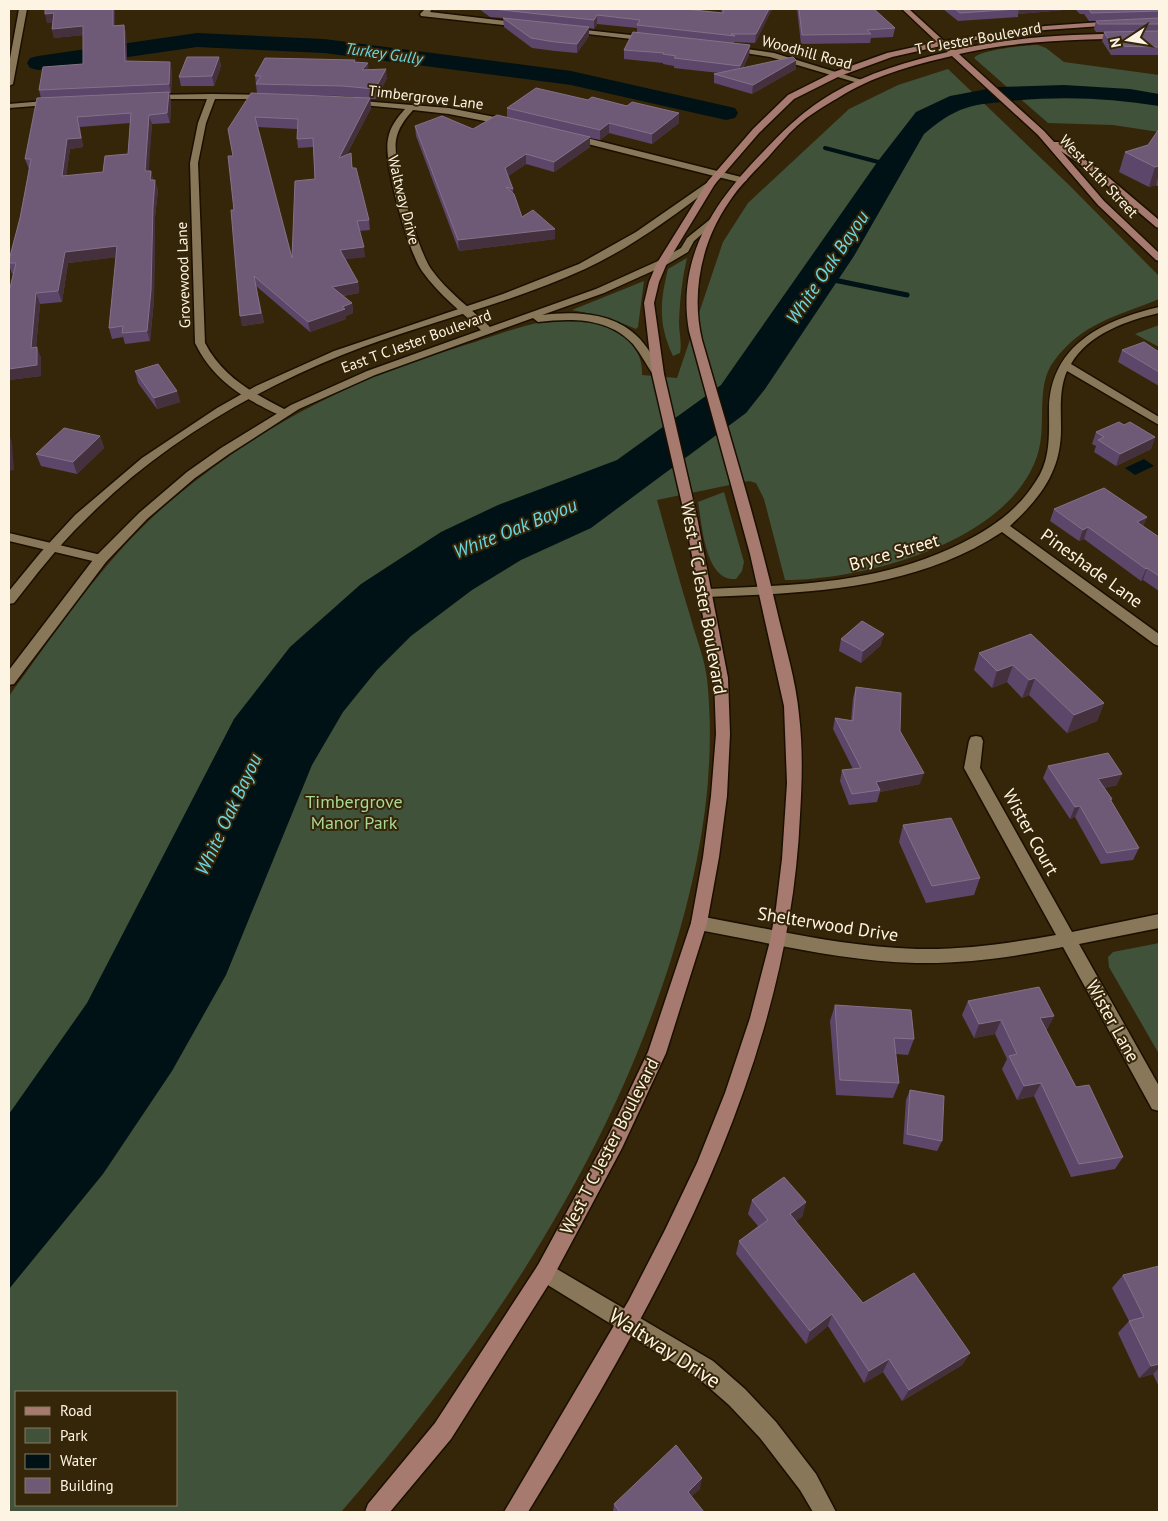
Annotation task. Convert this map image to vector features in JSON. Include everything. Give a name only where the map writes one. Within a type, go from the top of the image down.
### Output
[{"type":"main road","name":"West 11th Street","points":[[905,9],[1041,133],[1101,203],[1159,258]]},
{"type":"main road","name":"T C Jester Boulevard","points":[[711,183],[756,131],[791,97],[837,74],[890,55],[943,43],[1042,28],[1121,23]]},
{"type":"main road","name":"T C Jester Boulevard","points":[[713,220],[742,180],[794,124],[819,105],[861,81],[910,64],[954,53],[1061,38],[1159,36]]},
{"type":"main road","name":"West 11th Street","points":[[1041,133],[1098,173],[1159,225]]},
{"type":"main road","name":"West T C Jester Boulevard","points":[[376,1512],[443,1431],[545,1272],[615,1142],[656,1053],[700,923],[719,796],[723,734],[722,678],[691,517],[658,374],[649,303],[654,282],[662,263],[711,183]]},
{"type":"main road","points":[[515,1512],[579,1411],[629,1322],[702,1177],[741,1073],[779,937],[794,806],[794,753],[790,702],[766,590],[694,330],[691,296],[705,242],[713,220]]},
{"type":"street","points":[[9,84],[23,9]]},
{"type":"street","points":[[429,9],[424,14],[532,26]]},
{"type":"street","points":[[562,30],[660,40]]},
{"type":"street","name":"Woodhill Road","points":[[718,47],[771,55],[861,81]]},
{"type":"street","name":"Grovewood Lane","points":[[212,96],[202,123],[194,163],[200,343],[206,358],[219,372],[250,395],[284,413]]},
{"type":"street","points":[[143,97],[274,97]]},
{"type":"street","points":[[9,106],[66,101]]},
{"type":"street","name":"Timbergrove Lane","points":[[339,101],[449,111],[516,124]]},
{"type":"street","name":"Waltway Drive","points":[[411,107],[399,121],[390,140],[415,248],[426,269],[444,290],[488,331]]},
{"type":"street","points":[[563,135],[742,180]]},
{"type":"street","name":"East T C Jester Boulevard","points":[[9,600],[51,547],[97,502],[146,461],[193,428],[250,395],[337,353],[409,327],[466,310],[563,274],[604,255],[679,208],[711,183]]},
{"type":"street","name":"East T C Jester Boulevard","points":[[9,680],[101,559],[143,516],[191,475],[225,451],[284,413],[371,373],[424,352],[600,291],[662,263],[685,250],[690,240],[713,220]]},
{"type":"street","name":"Bryce Street","points":[[707,593],[833,587],[868,581],[915,569],[956,553],[1002,526],[1028,499],[1050,468],[1056,444],[1056,391],[1072,355],[1087,340],[1129,318],[1159,310]]},
{"type":"street","points":[[488,331],[540,318],[572,316],[604,320],[618,326],[636,341],[658,374]]},
{"type":"street","points":[[1066,366],[1159,422]]},
{"type":"street","name":"Pineshade Lane","points":[[1002,526],[1159,641]]},
{"type":"street","points":[[9,537],[101,559]]},
{"type":"street","name":"Wister Court","points":[[976,741],[972,768],[1068,939]]},
{"type":"street","name":"Shelterwood Drive","points":[[700,923],[863,953],[918,956],[982,954],[1159,921]]},
{"type":"street","name":"Wister Lane","points":[[1068,939],[1159,1103]]},
{"type":"street","name":"Waltway Drive","points":[[545,1272],[705,1369],[737,1397],[768,1430],[808,1482],[825,1512]]},
{"type":"green space","points":[[1038,45],[1046,48],[1064,62],[1159,75],[1159,132],[1113,125],[1048,123],[974,58],[994,50]]},
{"type":"green space","name":"Timbergrove Manor Park","points":[[948,69],[1069,185],[1159,276],[1159,299],[1101,322],[1077,337],[1065,348],[1048,371],[1043,393],[1042,430],[1038,453],[1023,484],[999,510],[968,532],[932,550],[894,563],[855,573],[785,580],[764,499],[756,483],[749,481],[657,500],[704,664],[710,714],[708,784],[704,819],[691,888],[672,956],[645,1033],[613,1108],[576,1181],[536,1251],[444,1385],[394,1450],[341,1512],[9,1512],[9,696],[65,618],[105,568],[149,520],[198,479],[250,442],[304,410],[362,382],[422,359],[527,325],[562,319],[580,319],[598,323],[615,330],[627,338],[635,348],[641,361],[642,375],[677,378],[723,242],[748,203],[849,109],[898,85]]},
{"type":"green space","points":[[687,258],[680,306],[680,353],[673,356],[663,323],[663,292],[668,269]]},
{"type":"green space","points":[[644,281],[638,327],[636,329],[607,317],[572,310]]},
{"type":"green space","points":[[1159,325],[1159,347],[1135,334]]},
{"type":"green space","points":[[724,492],[744,562],[742,571],[736,579],[726,577],[711,562],[704,537],[698,502]]},
{"type":"green space","points":[[1159,943],[1159,1054],[1109,967],[1108,957],[1113,952]]},
{"type":"water","name":"White Oak Bayou","points":[[1064,85],[1130,89],[1159,94],[1159,106],[1122,101],[1030,99],[972,106],[960,110],[939,122],[924,134],[854,256],[765,389],[746,413],[591,528],[521,560],[472,590],[411,636],[377,670],[343,712],[312,765],[226,975],[172,1071],[103,1174],[9,1289],[9,1114],[87,1003],[234,719],[290,647],[361,584],[441,532],[498,505],[617,460],[721,385],[878,161],[916,112],[950,96],[998,87]]},
{"type":"water","points":[[1144,459],[1154,466],[1135,475],[1125,468]]},
{"type":"building","points":[[45,9],[113,9],[113,26],[124,25],[125,61],[170,62],[169,84],[39,90],[43,67],[83,64],[83,26],[52,29],[54,13],[45,14]]},
{"type":"building","points":[[493,9],[684,9],[723,13],[723,9],[769,9],[756,34],[731,34],[735,36],[637,25],[640,20],[597,15],[594,20]]},
{"type":"building","points":[[799,9],[874,9],[895,28],[867,30],[871,34],[802,35]]},
{"type":"building","points":[[955,9],[1018,9],[960,13]]},
{"type":"building","points":[[1089,9],[1159,9],[1159,11],[1091,13]]},
{"type":"building","points":[[503,18],[589,27],[577,44],[555,42],[531,38]]},
{"type":"building","points":[[1159,18],[1159,24],[1098,24],[1096,21]]},
{"type":"building","points":[[1159,31],[1159,47],[1113,46],[1104,32]]},
{"type":"building","points":[[633,32],[750,45],[740,66],[674,58],[676,56],[664,53],[624,50]]},
{"type":"building","points":[[187,57],[219,57],[212,76],[179,77]]},
{"type":"building","points":[[793,57],[796,60],[753,85],[714,74]]},
{"type":"building","points":[[265,58],[355,60],[354,62],[368,63],[362,70],[386,69],[375,89],[343,86],[256,84],[261,76],[255,76]]},
{"type":"building","points":[[536,88],[588,100],[592,97],[627,106],[632,102],[679,113],[652,134],[609,123],[600,130],[507,108]]},
{"type":"building","points":[[169,92],[167,113],[149,115],[145,171],[151,171],[150,180],[155,180],[151,290],[147,331],[122,333],[123,326],[109,328],[117,246],[65,252],[58,291],[36,293],[31,348],[37,347],[37,365],[9,369],[9,292],[16,263],[9,263],[9,260],[20,218],[31,159],[25,159],[37,98]],"holes":[[[131,113],[128,154],[105,156],[103,172],[62,176],[67,139],[81,138],[77,117]]]},
{"type":"building","points":[[251,93],[370,98],[339,158],[351,153],[352,168],[356,168],[369,220],[357,221],[364,247],[340,250],[358,282],[332,287],[352,303],[342,307],[345,309],[308,322],[254,276],[261,313],[240,316],[231,210],[234,210],[228,156],[233,156],[228,129]],"holes":[[[255,117],[298,119],[297,139],[313,138],[315,179],[295,181],[292,258]]]},
{"type":"building","points":[[497,115],[590,137],[554,162],[526,154],[505,168],[513,189],[506,187],[514,194],[522,217],[533,210],[555,229],[458,240],[415,126],[442,116],[473,129]]},
{"type":"building","points":[[1159,129],[1159,166],[1155,167],[1125,152],[1148,145]]},
{"type":"building","points":[[1144,342],[1159,352],[1159,372],[1122,350]]},
{"type":"building","points":[[158,364],[177,391],[154,398],[135,371]]},
{"type":"building","points":[[1119,422],[1124,425],[1130,422],[1155,437],[1120,454],[1098,440],[1104,437],[1096,432]]},
{"type":"building","points":[[64,428],[100,436],[73,462],[36,454]]},
{"type":"building","points":[[1104,488],[1147,517],[1137,522],[1159,537],[1159,576],[1146,569],[1088,527],[1083,530],[1054,509]]},
{"type":"building","points":[[862,621],[884,634],[863,651],[841,639]]},
{"type":"building","points":[[1031,634],[1104,703],[1074,715],[1035,678],[1029,680],[1013,665],[997,671],[979,653]]},
{"type":"building","points":[[856,687],[901,693],[900,731],[924,773],[876,782],[880,790],[852,794],[842,770],[861,768],[835,718],[853,721]]},
{"type":"building","points":[[1108,753],[1122,774],[1098,779],[1112,799],[1110,799],[1139,848],[1107,853],[1080,806],[1075,807],[1048,766]]},
{"type":"building","points":[[951,818],[980,878],[932,886],[903,825]]},
{"type":"building","points":[[1039,987],[1054,1016],[1040,1018],[1076,1087],[1089,1085],[1123,1157],[1079,1164],[1041,1083],[1024,1086],[1009,1056],[1017,1054],[1001,1020],[979,1024],[968,1001]]},
{"type":"building","points":[[835,1005],[911,1010],[914,1039],[894,1038],[899,1083],[840,1080]]},
{"type":"building","points":[[910,1090],[944,1096],[942,1141],[907,1134]]},
{"type":"building","points":[[784,1177],[806,1202],[790,1214],[863,1303],[914,1273],[970,1353],[909,1390],[889,1359],[869,1371],[832,1314],[810,1331],[739,1241],[768,1220],[752,1200]]},
{"type":"building","points":[[1159,1266],[1159,1364],[1151,1366],[1129,1321],[1144,1317],[1123,1275]]},
{"type":"building","points":[[676,1445],[702,1478],[688,1492],[704,1512],[620,1512],[614,1504]]},
{"type":"waterway","name":"Turkey Gully","points":[[38,63],[197,40],[324,46],[571,78],[726,113]]},
{"type":"waterway","points":[[825,148],[886,164]]},
{"type":"waterway","name":"White Oak Bayou","points":[[829,279],[907,295]]}]
